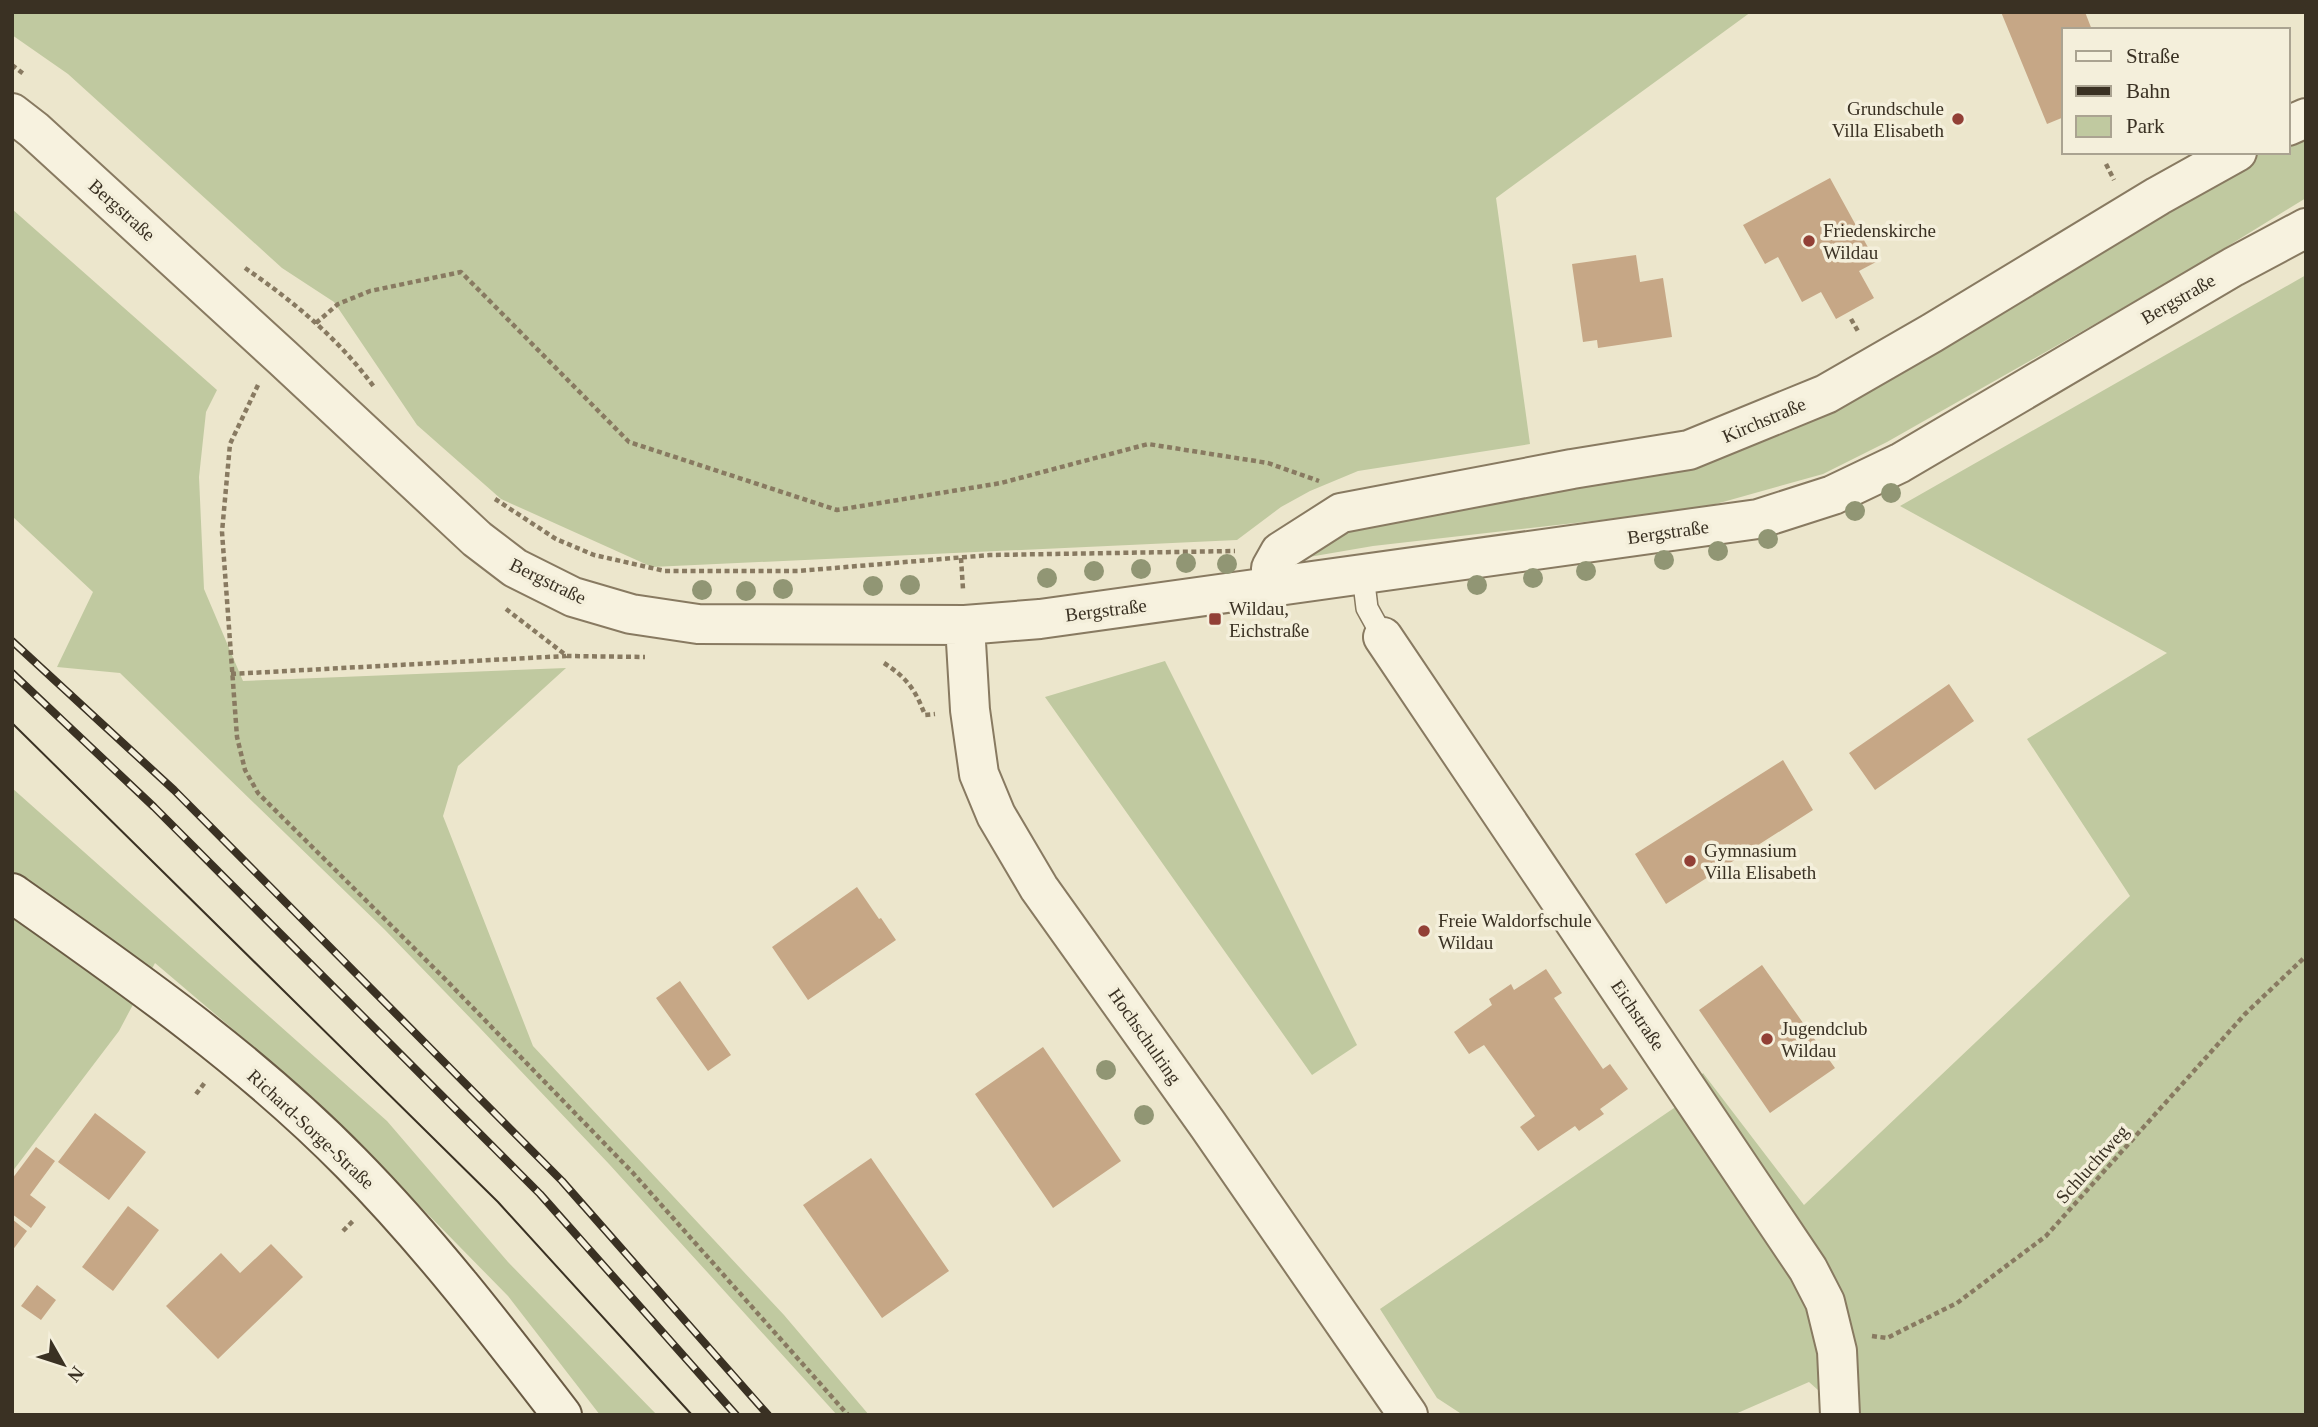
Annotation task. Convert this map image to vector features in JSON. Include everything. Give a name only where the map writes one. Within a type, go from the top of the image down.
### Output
[{"type":"street","name":"Bergstraße","points":[[12,113],[34,130],[283,358],[477,539],[515,568],[573,597],[631,614],[698,624],[965,625],[1108,610],[1275,569],[1363,575],[1758,519],[1833,495],[1900,463],[2233,267],[2306,228]]},
{"type":"street","points":[[2290,125],[2306,118]]},
{"type":"street","name":"Kirchstraße","points":[[1275,569],[1290,543],[1341,513],[1559,471],[1689,450],[1731,434],[1841,386],[2158,196],[2233,154]]},
{"type":"street","name":"Hochschulring","points":[[965,625],[970,710],[979,775],[996,815],[1039,888],[1408,1415]]},
{"type":"street","name":"Eichstraße","points":[[1383,637],[1808,1269],[1825,1302],[1837,1351],[1840,1415]]},
{"type":"street","name":"Richard-Sorge-Straße","points":[[12,893],[129,976],[245,1067],[302,1116],[351,1163],[444,1265],[562,1415]]},
{"type":"lane","points":[[1363,575],[1367,608],[1383,637]]},
{"type":"path","points":[[2106,164],[2111,173]]},
{"type":"path","points":[[380,396],[351,358],[316,323],[338,304],[370,291],[461,272],[629,442],[837,510],[1001,483],[1149,444],[1268,463],[1327,485]]},
{"type":"path","points":[[259,383],[230,444],[222,532],[237,737],[245,770],[258,793],[633,1173],[848,1415]]},
{"type":"path","points":[[488,495],[556,539],[594,555],[665,571],[798,571],[990,555],[1261,550],[1275,569]]},
{"type":"path","points":[[231,674],[566,656]]},
{"type":"path","name":"Schluchtweg","points":[[1862,1335],[1887,1338],[1957,1303],[2046,1236],[2245,1014],[2306,956]]},
{"type":"path","points":[[200,1075],[217,1089]]},
{"type":"path","points":[[195,1094],[206,1080]]},
{"type":"path","points":[[345,1210],[360,1225]]},
{"type":"path","points":[[343,1231],[355,1220]]},
{"type":"green space","points":[[12,12],[1751,12],[1496,198],[1530,444],[1358,471],[1310,491],[1281,507],[1237,540],[652,567],[501,499],[417,425],[334,302],[282,268],[68,74],[12,35]]},
{"type":"green space","points":[[2306,134],[2306,198],[2181,275],[1887,442],[1823,474],[1698,509],[1373,546],[1303,558],[1343,520],[1834,409],[1889,381],[2163,205],[2258,154],[2290,154],[2290,140]]},
{"type":"green space","points":[[12,209],[217,390],[206,412],[199,477],[204,589],[243,681],[566,668],[458,766],[443,816],[533,1046],[784,1315],[869,1415],[837,1415],[609,1164],[478,1026],[384,929],[120,673],[57,667],[93,592],[12,516]]},
{"type":"green space","points":[[2306,275],[2306,1415],[1846,1415],[1809,1382],[1733,1415],[1463,1415],[1437,1398],[1380,1309],[1674,1108],[1703,1073],[1804,1205],[2130,896],[2027,739],[2167,653],[1900,506]]},
{"type":"green space","points":[[1165,661],[1357,1045],[1312,1075],[1045,697]]},
{"type":"green space","points":[[12,788],[387,1121],[508,1262],[657,1415],[600,1415],[508,1296],[315,1099],[155,963],[119,1031],[12,1172]]},
{"type":"building","points":[[2001,12],[2085,12],[2091,28],[2062,28],[2062,118],[2047,124]]},
{"type":"building","name":"Friedenskirche Wildau","points":[[1830,178],[1876,262],[1859,271],[1874,298],[1836,319],[1821,292],[1802,302],[1778,257],[1765,264],[1743,225]]},
{"type":"building","points":[[1636,255],[1640,282],[1663,278],[1672,337],[1598,348],[1597,340],[1583,342],[1572,264]]},
{"type":"building","points":[[1949,684],[1974,721],[1875,790],[1849,753]]},
{"type":"building","points":[[1783,760],[1813,810],[1666,904],[1635,854]]},
{"type":"building","points":[[857,887],[896,940],[808,1000],[772,947]]},
{"type":"building","name":"Jugendclub Wildau","points":[[1762,965],[1835,1068],[1770,1113],[1699,1010]]},
{"type":"building","points":[[1546,969],[1562,993],[1554,998],[1603,1069],[1610,1064],[1628,1089],[1600,1109],[1604,1114],[1579,1131],[1575,1126],[1538,1151],[1520,1127],[1535,1116],[1484,1045],[1469,1054],[1454,1032],[1492,1005],[1489,999],[1511,984],[1514,990]]},
{"type":"building","points":[[680,981],[731,1055],[708,1071],[656,998]]},
{"type":"building","points":[[1043,1047],[1121,1161],[1053,1208],[975,1094]]},
{"type":"building","points":[[95,1113],[146,1152],[109,1200],[58,1162]]},
{"type":"building","points":[[36,1147],[55,1161],[30,1195],[46,1207],[31,1228],[12,1214],[12,1179]]},
{"type":"building","points":[[871,1158],[949,1271],[882,1318],[803,1205]]},
{"type":"building","points":[[128,1206],[159,1230],[113,1291],[82,1267]]},
{"type":"building","points":[[12,1219],[27,1231],[12,1251]]},
{"type":"building","points":[[271,1244],[303,1277],[218,1359],[166,1306],[221,1253],[240,1273]]},
{"type":"building","points":[[37,1285],[56,1300],[41,1320],[21,1306]]},
{"type":"tram line","points":[[12,723],[498,1202],[692,1415]]},
{"type":"railway","points":[[12,641],[174,790],[562,1181],[768,1415]]},
{"type":"railway","points":[[12,673],[154,807],[540,1194],[736,1415]]},
{"type":"place","name":"Grundschule Villa Elisabeth","points":[[1958,119]]},
{"type":"place","name":"Friedenskirche Wildau","points":[[1809,241]]},
{"type":"place","name":"Wildau, Eichstraße","points":[[1215,619]]},
{"type":"place","name":"Gymnasium Villa Elisabeth","points":[[1690,861]]},
{"type":"place","name":"Freie Waldorfschule Wildau","points":[[1424,931]]},
{"type":"place","name":"Jugendclub Wildau","points":[[1767,1039]]}]
